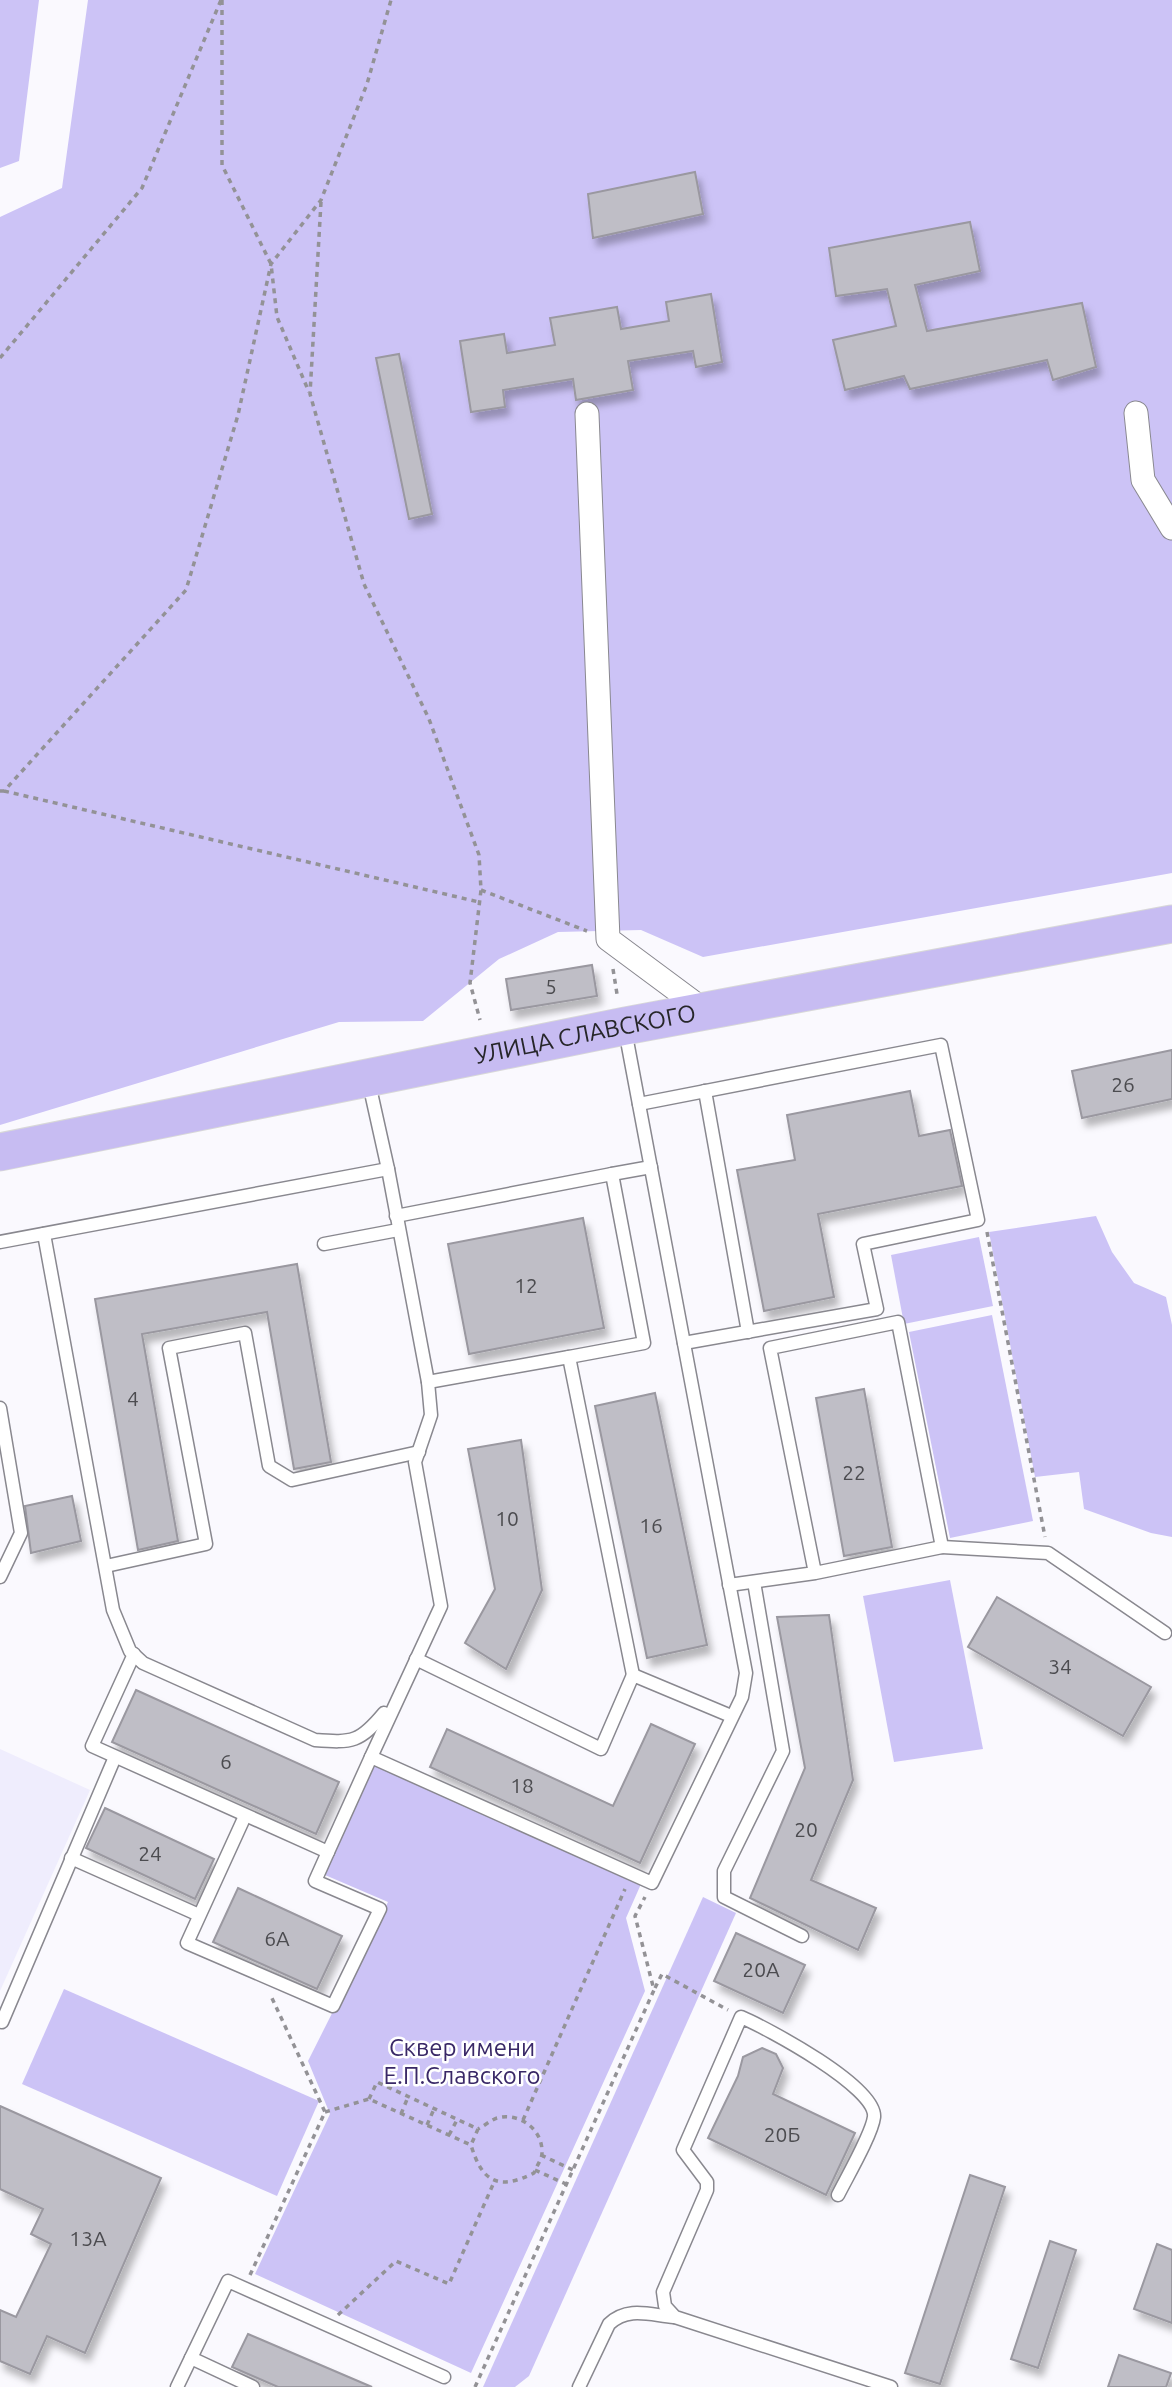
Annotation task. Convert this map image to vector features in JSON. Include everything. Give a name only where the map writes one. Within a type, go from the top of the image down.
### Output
[{"type":"main road","name":"УЛИЦА СЛАВСКОГО","points":[[0,1152],[368,1078],[621,1010],[705,1012],[1172,924]]},
{"type":"street","points":[[1136,413],[1143,480],[1172,528]]},
{"type":"street","points":[[587,414],[608,939],[705,1012]]},
{"type":"lane","points":[[371,1757],[652,1882],[742,1697],[746,1673],[621,1010]]},
{"type":"lane","points":[[639,1104],[941,1045],[978,1220],[863,1244],[877,1309],[684,1343]]},
{"type":"lane","points":[[245,1816],[187,1942],[333,2006],[380,1909],[315,1881],[395,1701],[441,1606],[415,1462],[431,1415],[428,1382],[368,1078]]},
{"type":"lane","points":[[705,1091],[748,1332]]},
{"type":"lane","points":[[324,1244],[397,1223],[651,1167]]},
{"type":"lane","points":[[0,1242],[388,1169]]},
{"type":"lane","points":[[428,1382],[644,1343],[612,1174]]},
{"type":"lane","points":[[44,1234],[113,1610],[134,1654],[143,1663],[315,1740],[345,1742],[365,1736],[395,1701]]},
{"type":"lane","points":[[815,1573],[770,1349],[898,1322],[942,1547]]},
{"type":"lane","points":[[106,1566],[206,1544],[169,1348],[245,1333],[269,1466],[292,1480],[419,1452]]},
{"type":"lane","points":[[416,1659],[601,1749],[633,1675],[569,1357]]},
{"type":"lane","points":[[0,1408],[20,1533],[0,1577]]},
{"type":"lane","points":[[729,1586],[815,1573],[942,1547],[1048,1553],[1165,1633]]},
{"type":"lane","points":[[754,1582],[783,1751],[724,1871],[723,1897],[802,1936]]},
{"type":"lane","points":[[134,1654],[92,1746],[327,1852]]},
{"type":"lane","points":[[633,1675],[731,1716]]},
{"type":"lane","points":[[2,2022],[115,1757]]},
{"type":"lane","points":[[71,1858],[199,1915]]},
{"type":"lane","points":[[675,2317],[665,2306],[663,2292],[707,2190],[707,2182],[682,2150],[741,2017],[802,2046],[870,2101],[874,2119],[838,2195]]},
{"type":"lane","points":[[177,2387],[228,2281],[444,2377]]},
{"type":"lane","points":[[579,2387],[609,2323],[623,2312],[675,2317],[891,2387]]},
{"type":"lane","points":[[191,2358],[253,2387]]},
{"type":"path","points":[[221,0],[222,165],[271,264],[276,317],[310,394],[364,584],[429,719],[479,855],[481,890],[470,983],[480,1020]]},
{"type":"path","points":[[0,358],[142,188],[221,0]]},
{"type":"path","points":[[391,0],[367,84],[321,200],[271,264],[238,415],[186,590],[2,791],[479,902]]},
{"type":"path","points":[[310,394],[321,200]]},
{"type":"path","points":[[481,890],[608,939],[621,1010]]},
{"type":"path","points":[[984,1220],[1048,1553]]},
{"type":"path","points":[[523,2120],[632,1874]]},
{"type":"path","points":[[652,1882],[635,1916],[654,1990]]},
{"type":"path","points":[[475,2387],[662,1974],[741,2017]]},
{"type":"path","points":[[261,1975],[325,2112]]},
{"type":"path","points":[[369,2099],[377,2082],[478,2129]]},
{"type":"path","points":[[401,2113],[408,2097]]},
{"type":"path","points":[[244,2288],[325,2112],[369,2099],[471,2145],[481,2169],[502,2183],[518,2181],[535,2170],[541,2155],[538,2134],[523,2120],[512,2116],[495,2119],[478,2129],[471,2145]]},
{"type":"path","points":[[427,2125],[434,2109]]},
{"type":"path","points":[[449,2135],[457,2120]]},
{"type":"path","points":[[541,2155],[573,2170]]},
{"type":"path","points":[[535,2170],[566,2184]]},
{"type":"path","points":[[327,2325],[396,2262],[449,2284],[495,2180]]},
{"type":"shaded area","points":[[0,1749],[90,1790],[0,1991]]},
{"type":"green space","points":[[0,0],[39,0],[19,161],[0,168]]},
{"type":"green space","points":[[88,0],[1172,0],[1172,873],[703,957],[641,930],[558,932],[499,959],[423,1021],[339,1022],[0,1125],[0,217],[62,188]]},
{"type":"green space","points":[[1096,1216],[1112,1252],[1134,1283],[1166,1297],[1172,1325],[1172,1537],[1151,1533],[1084,1509],[1079,1472],[1035,1477],[989,1232]]},
{"type":"green space","points":[[979,1237],[993,1306],[904,1324],[891,1255]]},
{"type":"green space","points":[[992,1315],[1033,1521],[950,1538],[909,1332]]},
{"type":"green space","points":[[950,1580],[983,1749],[894,1762],[863,1596]]},
{"type":"green space","name":"Сквер имени Е.П.Славского","points":[[374,1765],[641,1884],[626,1918],[645,1991],[471,2373],[255,2274],[330,2114],[308,2061],[388,1902],[325,1875]]},
{"type":"green space","points":[[703,1897],[736,1913],[529,2376],[515,2387],[483,2387]]},
{"type":"green space","points":[[64,1989],[319,2101],[277,2196],[22,2084]]},
{"type":"building","points":[[695,172],[703,214],[593,238],[588,194]]},
{"type":"building","points":[[970,222],[980,271],[915,285],[927,331],[1082,303],[1096,367],[1053,380],[1047,360],[910,389],[904,376],[845,390],[833,340],[896,326],[887,289],[836,296],[829,248]]},
{"type":"building","points":[[711,294],[722,362],[696,367],[693,351],[628,361],[633,390],[576,400],[573,379],[503,390],[505,407],[471,412],[460,341],[504,334],[507,353],[555,345],[550,318],[617,307],[621,329],[669,321],[666,302]]},
{"type":"building","points":[[399,354],[432,514],[409,519],[376,358]]},
{"type":"building","points":[[592,965],[597,996],[511,1010],[506,979]]},
{"type":"building","points":[[1172,1050],[1172,1099],[1082,1118],[1072,1071]]},
{"type":"building","points":[[910,1091],[919,1136],[950,1130],[962,1186],[818,1214],[834,1297],[764,1311],[737,1170],[795,1160],[787,1115]]},
{"type":"building","points":[[583,1218],[604,1328],[469,1354],[448,1244]]},
{"type":"building","points":[[297,1264],[331,1462],[294,1469],[267,1312],[142,1334],[178,1541],[138,1550],[95,1299]]},
{"type":"building","points":[[864,1389],[892,1547],[844,1556],[816,1398]]},
{"type":"building","points":[[655,1393],[707,1645],[647,1658],[595,1406]]},
{"type":"building","points":[[521,1440],[542,1590],[506,1669],[465,1643],[495,1589],[468,1449]]},
{"type":"building","points":[[72,1496],[81,1541],[31,1553],[25,1506]]},
{"type":"building","points":[[997,1597],[1151,1687],[1123,1736],[968,1647]]},
{"type":"building","points":[[829,1615],[853,1780],[811,1880],[876,1908],[858,1950],[750,1898],[805,1768],[777,1617]]},
{"type":"building","points":[[136,1690],[339,1782],[316,1834],[112,1742]]},
{"type":"building","points":[[651,1724],[695,1744],[640,1863],[430,1767],[447,1729],[613,1806]]},
{"type":"building","points":[[105,1808],[214,1859],[195,1899],[86,1848]]},
{"type":"building","points":[[238,1888],[342,1936],[317,1989],[213,1942]]},
{"type":"building","points":[[736,1933],[805,1965],[783,2013],[714,1981]]},
{"type":"building","points":[[762,2048],[776,2054],[783,2068],[773,2094],[855,2133],[826,2195],[708,2138],[738,2076],[743,2057]]},
{"type":"building","points":[[0,2106],[161,2178],[85,2353],[47,2336],[30,2374],[0,2361],[0,2310],[16,2317],[51,2244],[31,2234],[43,2209],[0,2189]]},
{"type":"building","points":[[970,2175],[1005,2187],[940,2384],[905,2373]]},
{"type":"building","points":[[1050,2241],[1076,2250],[1038,2368],[1011,2359]]},
{"type":"building","points":[[1157,2244],[1172,2250],[1172,2323],[1134,2309]]},
{"type":"building","points":[[248,2334],[372,2387],[278,2387],[232,2367]]},
{"type":"building","points":[[1119,2355],[1171,2373],[1166,2387],[1108,2387]]}]
